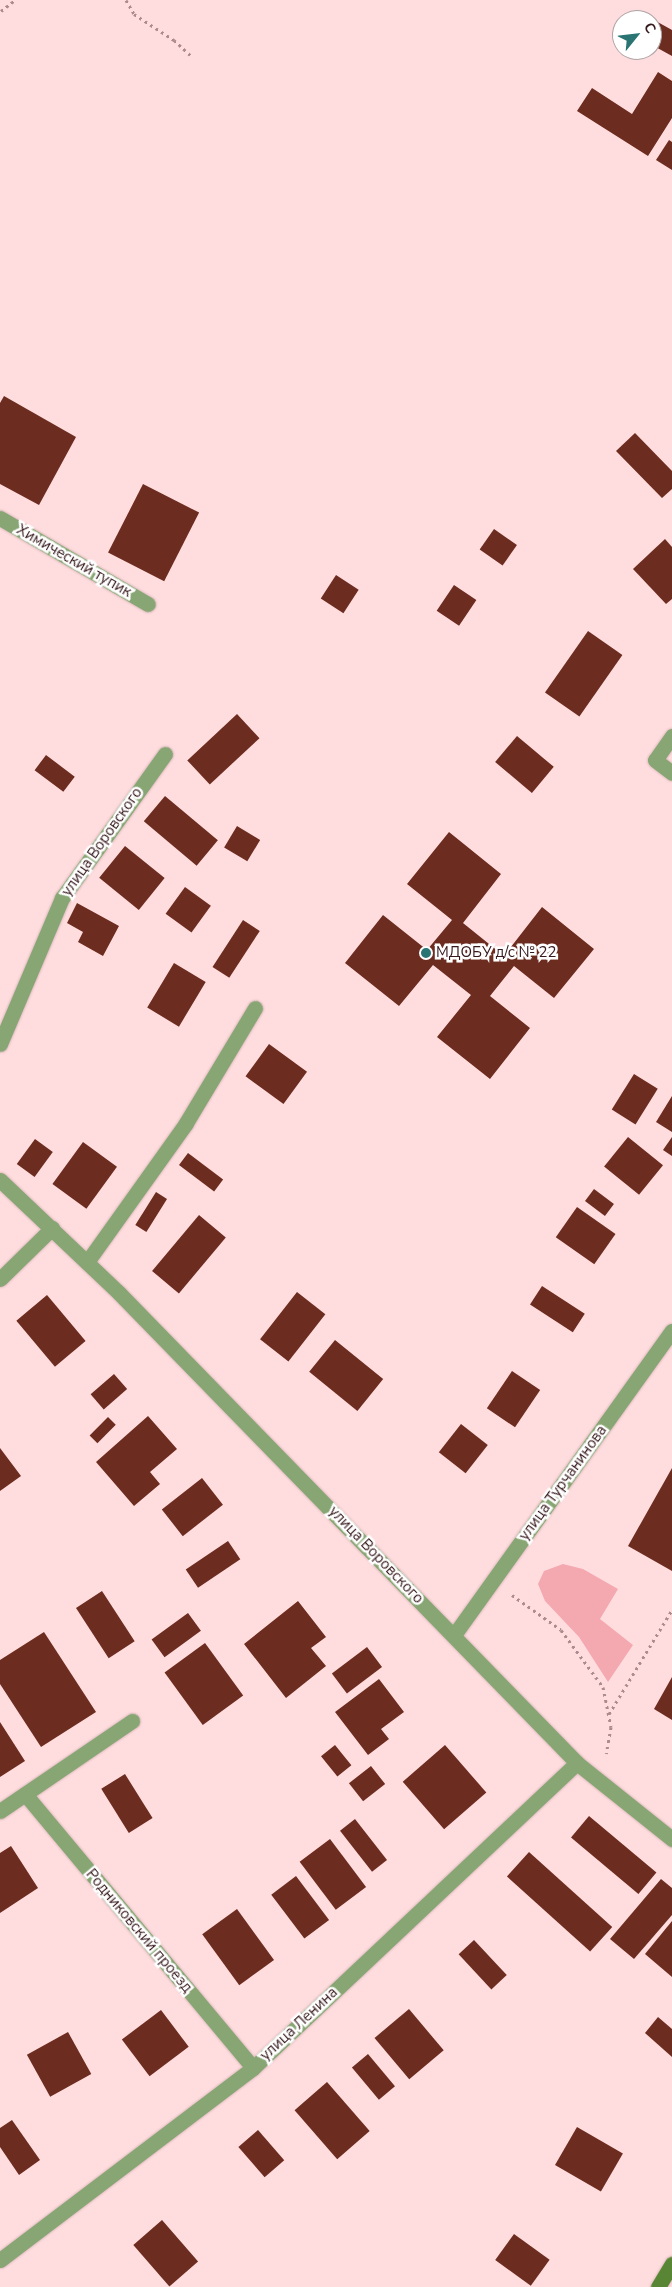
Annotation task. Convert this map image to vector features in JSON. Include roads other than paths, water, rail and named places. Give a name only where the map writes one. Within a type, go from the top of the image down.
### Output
[{"type":"street","name":"Химический тупик","points":[[0,518],[148,604]]},
{"type":"street","points":[[672,736],[655,760],[672,773]]},
{"type":"street","name":"улица Воровского","points":[[0,1044],[62,898],[165,754]]},
{"type":"street","points":[[87,1262],[186,1123],[255,1008]]},
{"type":"street","name":"улица Воровского","points":[[0,1180],[87,1262],[577,1762],[672,1840]]},
{"type":"street","points":[[0,1279],[52,1228]]},
{"type":"street","name":"улица Турчанинова","points":[[454,1635],[672,1331]]},
{"type":"street","points":[[0,1811],[132,1721]]},
{"type":"street","name":"улица Ленина","points":[[0,2260],[253,2068],[577,1762]]},
{"type":"street","name":"Родниковский проезд","points":[[25,1794],[253,2068]]},
{"type":"street","points":[[658,2287],[672,2264]]},
{"type":"place","name":"МДОБУ д/с № 22","points":[[426,953]]}]
